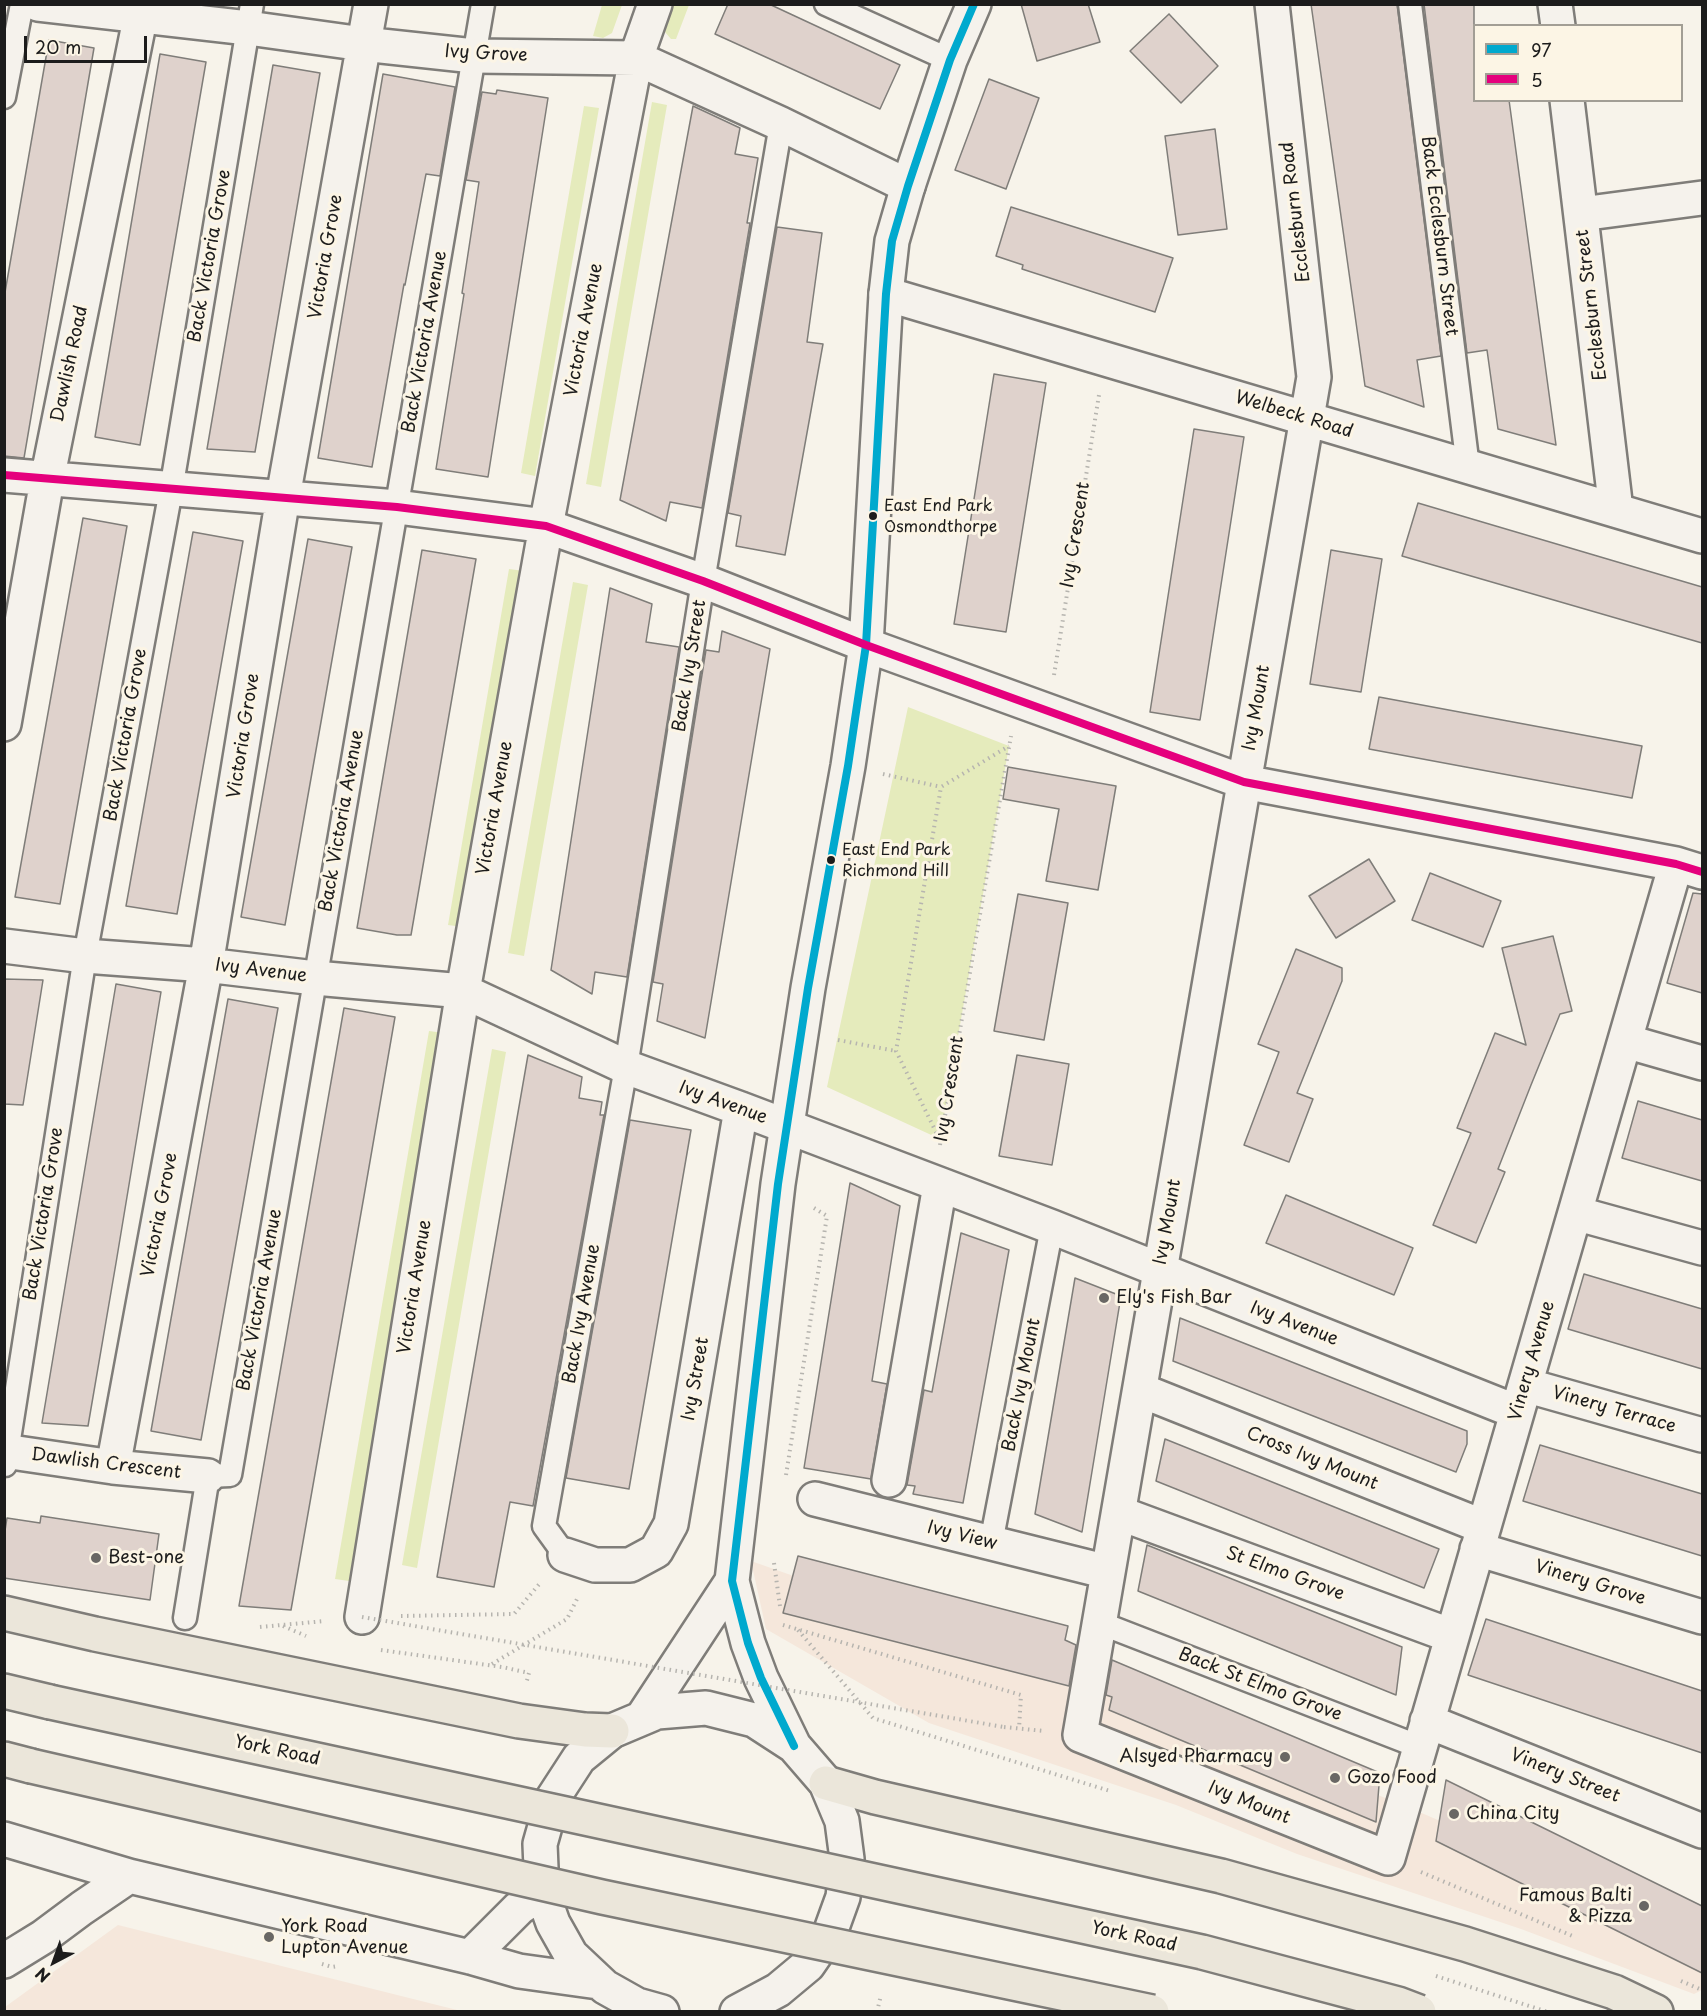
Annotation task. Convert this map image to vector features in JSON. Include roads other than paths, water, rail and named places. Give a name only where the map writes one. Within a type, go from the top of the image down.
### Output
[{"type":"highway","points":[[4,1613],[95,1634],[519,1721],[585,1731],[627,1724]]},
{"type":"highway","name":"York Road","points":[[4,1691],[1202,1952],[1398,2004],[1419,2012]]},
{"type":"highway","points":[[18,1762],[602,1897],[1152,2012]]},
{"type":"highway","points":[[826,1783],[875,1797],[1232,1879],[1465,1944],[1614,1992],[1656,2012]]},
{"type":"street","name":"Ivy Grove","points":[[38,4],[250,16],[363,44],[474,56],[636,58],[781,124],[908,186]]},
{"type":"street","name":"Victoria Grove","points":[[113,1467],[206,965],[284,497],[371,4]]},
{"type":"street","name":"Victoria Avenue","points":[[362,1617],[463,991],[546,526],[636,58],[655,4]]},
{"type":"street","points":[[737,2012],[778,1990],[808,1965],[830,1933],[843,1897],[847,1859],[842,1821],[826,1783],[794,1746],[760,1678],[748,1643],[732,1581],[778,1184],[808,988],[848,766],[866,645],[886,294],[892,241],[950,60],[974,4]]},
{"type":"street","name":"Ecclesburn Road","points":[[1272,4],[1314,377],[1306,418]]},
{"type":"street","points":[[1555,4],[1558,24]]},
{"type":"street","name":"Dawlish Road","points":[[4,724],[47,480],[142,10]]},
{"type":"street","name":"Ecclesburn Street","points":[[1567,102],[1616,510]]},
{"type":"street","points":[[1581,214],[1702,198]]},
{"type":"street","name":"Welbeck Road","points":[[886,294],[1702,536]]},
{"type":"street","name":"Ivy Mount","points":[[1306,418],[1080,1735],[1388,1858]]},
{"type":"street","points":[[4,475],[396,507],[546,526],[704,581],[866,645],[1244,782],[1695,867]]},
{"type":"street","name":"Vinery Avenue","points":[[1388,1858],[1625,1041],[1695,867]]},
{"type":"street","name":"Ivy Avenue","points":[[4,946],[85,956],[206,965],[315,978],[463,991],[626,1067],[1053,1227],[1160,1271],[1521,1398]]},
{"type":"street","points":[[1625,1041],[1702,1063]]},
{"type":"street","name":"Ivy Street","points":[[565,1555],[595,1565],[630,1565],[656,1551],[671,1524],[741,1109]]},
{"type":"street","points":[[889,1480],[940,1185]]},
{"type":"street","points":[[1575,1213],[1702,1248]]},
{"type":"street","name":"Cross Ivy Mount","points":[[1140,1390],[1480,1538]]},
{"type":"street","name":"Vinery Terrace","points":[[1521,1398],[1702,1435]]},
{"type":"street","name":"Dawlish Crescent","points":[[5,1456],[208,1476]]},
{"type":"street","name":"Ivy View","points":[[815,1499],[1108,1572]]},
{"type":"street","name":"St Elmo Grove","points":[[1119,1513],[1452,1636]]},
{"type":"street","name":"Vinery Grove","points":[[1480,1538],[1702,1617]]},
{"type":"street","points":[[627,1724],[732,1581]]},
{"type":"street","points":[[602,1994],[571,1955],[553,1923],[542,1892],[540,1844],[553,1798],[579,1758],[627,1724],[657,1712],[706,1708],[754,1720],[794,1746]]},
{"type":"street","name":"Vinery Street","points":[[1424,1734],[1702,1831]]},
{"type":"street","points":[[4,1839],[129,1876],[470,1957],[662,2012]]},
{"type":"street","points":[[4,1961],[43,1937],[129,1876]]},
{"type":"street","points":[[470,1957],[519,1908],[542,1892]]},
{"type":"lane","points":[[4,97],[22,4]]},
{"type":"lane","name":"Back Victoria Avenue","points":[[208,1476],[230,1475],[483,4]]},
{"type":"lane","points":[[826,4],[950,60]]},
{"type":"lane","name":"Back Ecclesburn Street","points":[[1410,4],[1467,467]]},
{"type":"lane","name":"Back Victoria Grove","points":[[5,1456],[85,956],[171,490],[250,16]]},
{"type":"lane","name":"Back Ivy Street","points":[[626,1067],[704,581],[781,124]]},
{"type":"lane","name":"Back Ivy Avenue","points":[[565,1555],[544,1526],[626,1067]]},
{"type":"lane","name":"Back Ivy Mount","points":[[991,1544],[1053,1227]]},
{"type":"lane","points":[[185,1618],[208,1476]]},
{"type":"lane","name":"Back St Elmo Grove","points":[[1100,1623],[1424,1734]]},
{"type":"place","name":"East End Park Osmondthorpe","points":[[873,516]]},
{"type":"place","name":"East End Park Richmond Hill","points":[[831,860]]},
{"type":"place","name":"Ely's Fish Bar","points":[[1104,1298]]},
{"type":"place","name":"Best-one","points":[[96,1558]]},
{"type":"place","name":"Alsyed Pharmacy","points":[[1285,1757]]},
{"type":"place","name":"Gozo Food","points":[[1335,1778]]},
{"type":"place","name":"China City","points":[[1454,1814]]},
{"type":"place","name":"Famous Balti & Pizza","points":[[1644,1906]]},
{"type":"place","name":"York Road Lupton Avenue","points":[[269,1937]]}]
